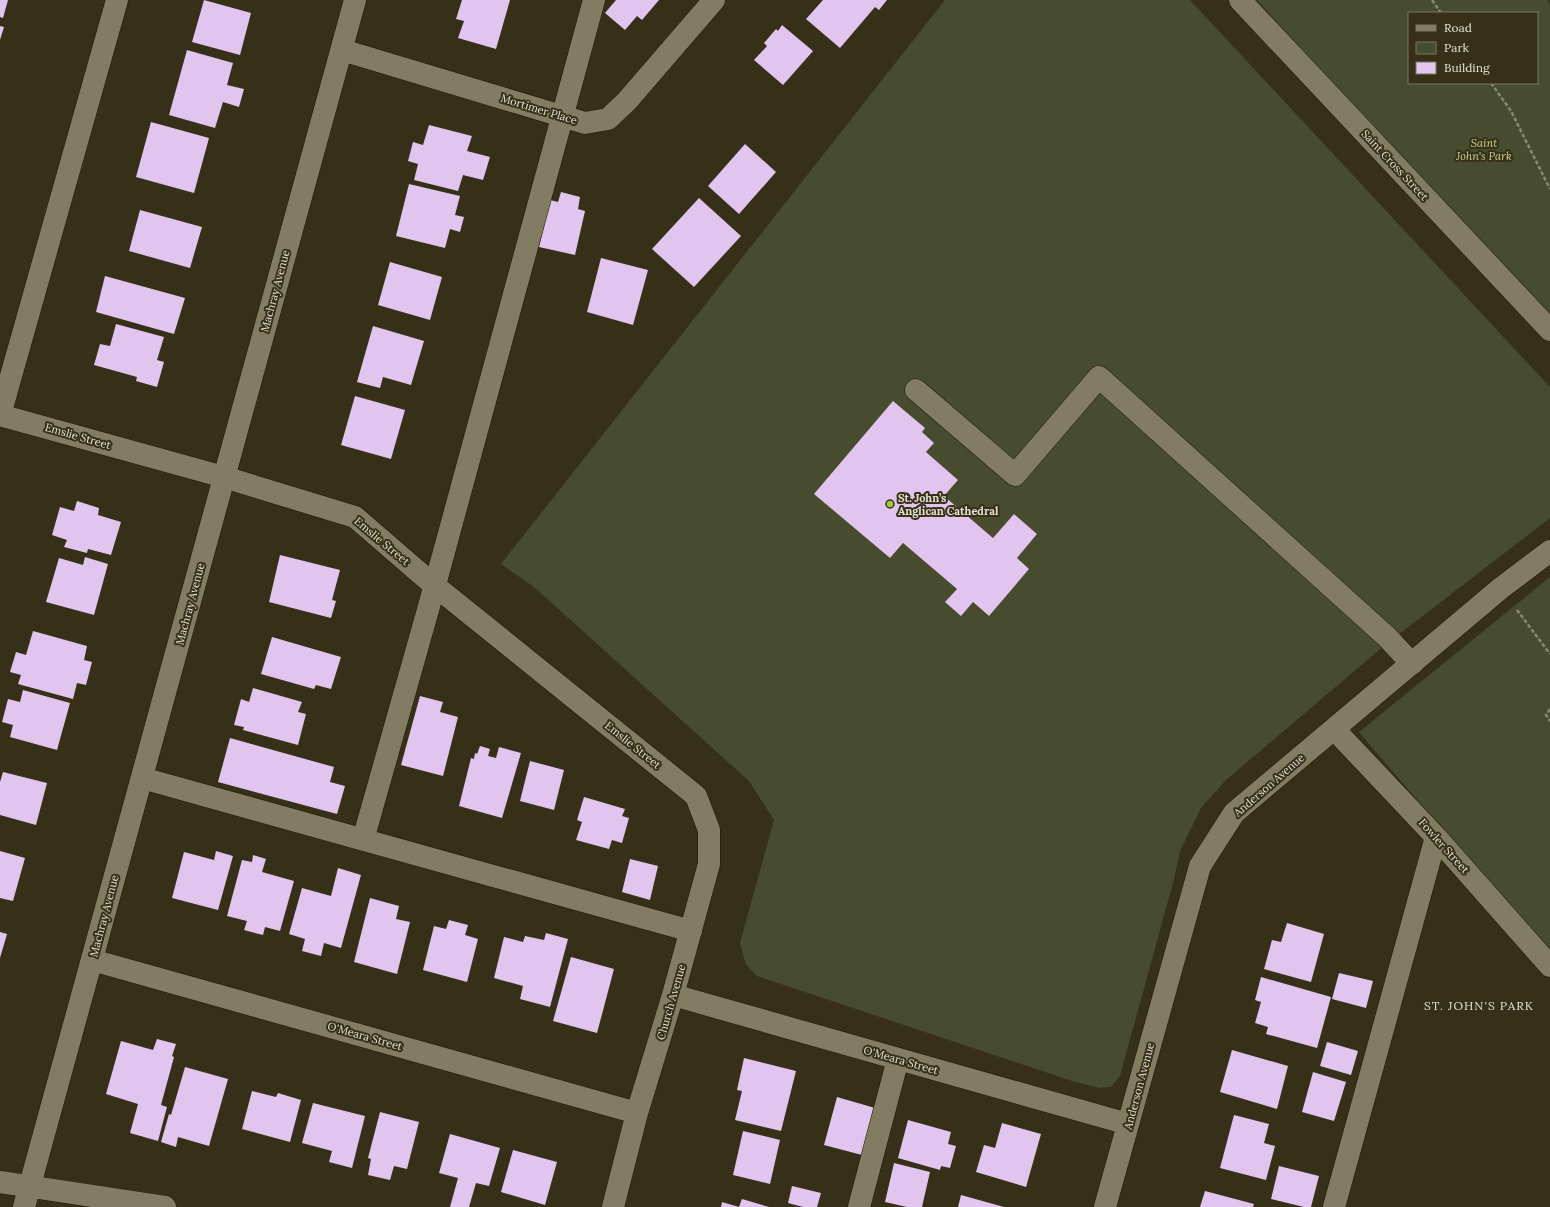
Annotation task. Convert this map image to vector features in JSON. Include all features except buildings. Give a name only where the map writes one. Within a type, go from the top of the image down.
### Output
[{"type":"street","points":[[0,415],[117,0]]},
{"type":"street","name":"Machray Avenue","points":[[27,1197],[355,0]]},
{"type":"street","points":[[363,840],[435,585],[594,0]]},
{"type":"street","name":"Mortimer Place","points":[[342,50],[585,124],[608,119],[627,101],[714,0]]},
{"type":"street","name":"Saint Cross Street","points":[[1240,0],[1550,330]]},
{"type":"street","points":[[916,390],[1015,475],[1099,377],[1387,637],[1412,664]]},
{"type":"street","name":"Emslie Street","points":[[0,415],[224,477],[355,517],[435,585],[696,796]]},
{"type":"street","name":"Anderson Avenue","points":[[1105,1207],[1200,866],[1234,814],[1501,588],[1550,550]]},
{"type":"street","name":"Fowler Street","points":[[1334,729],[1436,837],[1550,966]]},
{"type":"street","points":[[142,778],[691,931]]},
{"type":"street","name":"Church Avenue","points":[[613,1207],[637,1113],[673,995],[709,864],[709,830],[696,796]]},
{"type":"street","points":[[1334,1207],[1436,837]]},
{"type":"street","name":"O'Meara Street","points":[[92,960],[637,1113]]},
{"type":"street","name":"O'Meara Street","points":[[673,995],[1128,1124]]},
{"type":"street","points":[[859,1207],[898,1059]]},
{"type":"street","points":[[0,1182],[27,1197],[165,1207]]},
{"type":"path","points":[[1432,0],[1440,12]]},
{"type":"path","points":[[1492,84],[1512,111],[1550,189]]},
{"type":"path","points":[[1501,588],[1550,654]]},
{"type":"path","points":[[1550,709],[1546,715],[1550,721]]},
{"type":"green space","points":[[945,0],[1190,0],[1550,387],[1550,518],[1385,645],[1226,780],[1201,808],[1180,851],[1174,879],[1120,1076],[1111,1087],[1100,1088],[1075,1082],[757,976],[746,965],[740,943],[774,820],[749,781],[534,587],[501,564]],"holes":[[[922,432],[934,443],[926,452],[958,480],[944,496],[993,538],[1014,514],[1037,534],[1017,558],[1029,569],[988,616],[973,602],[961,615],[945,602],[957,589],[903,543],[890,558],[815,494]]]},
{"type":"green space","name":"Saint John's Park","points":[[1257,0],[1547,0],[1550,4],[1550,321]]},
{"type":"green space","points":[[1550,577],[1550,956],[1359,732]]},
{"type":"place","name":"St. John’s Anglican Cathedral","points":[[890,504]]},
{"type":"district","name":"ST. JOHN'S PARK","points":[[1479,1006]]}]
